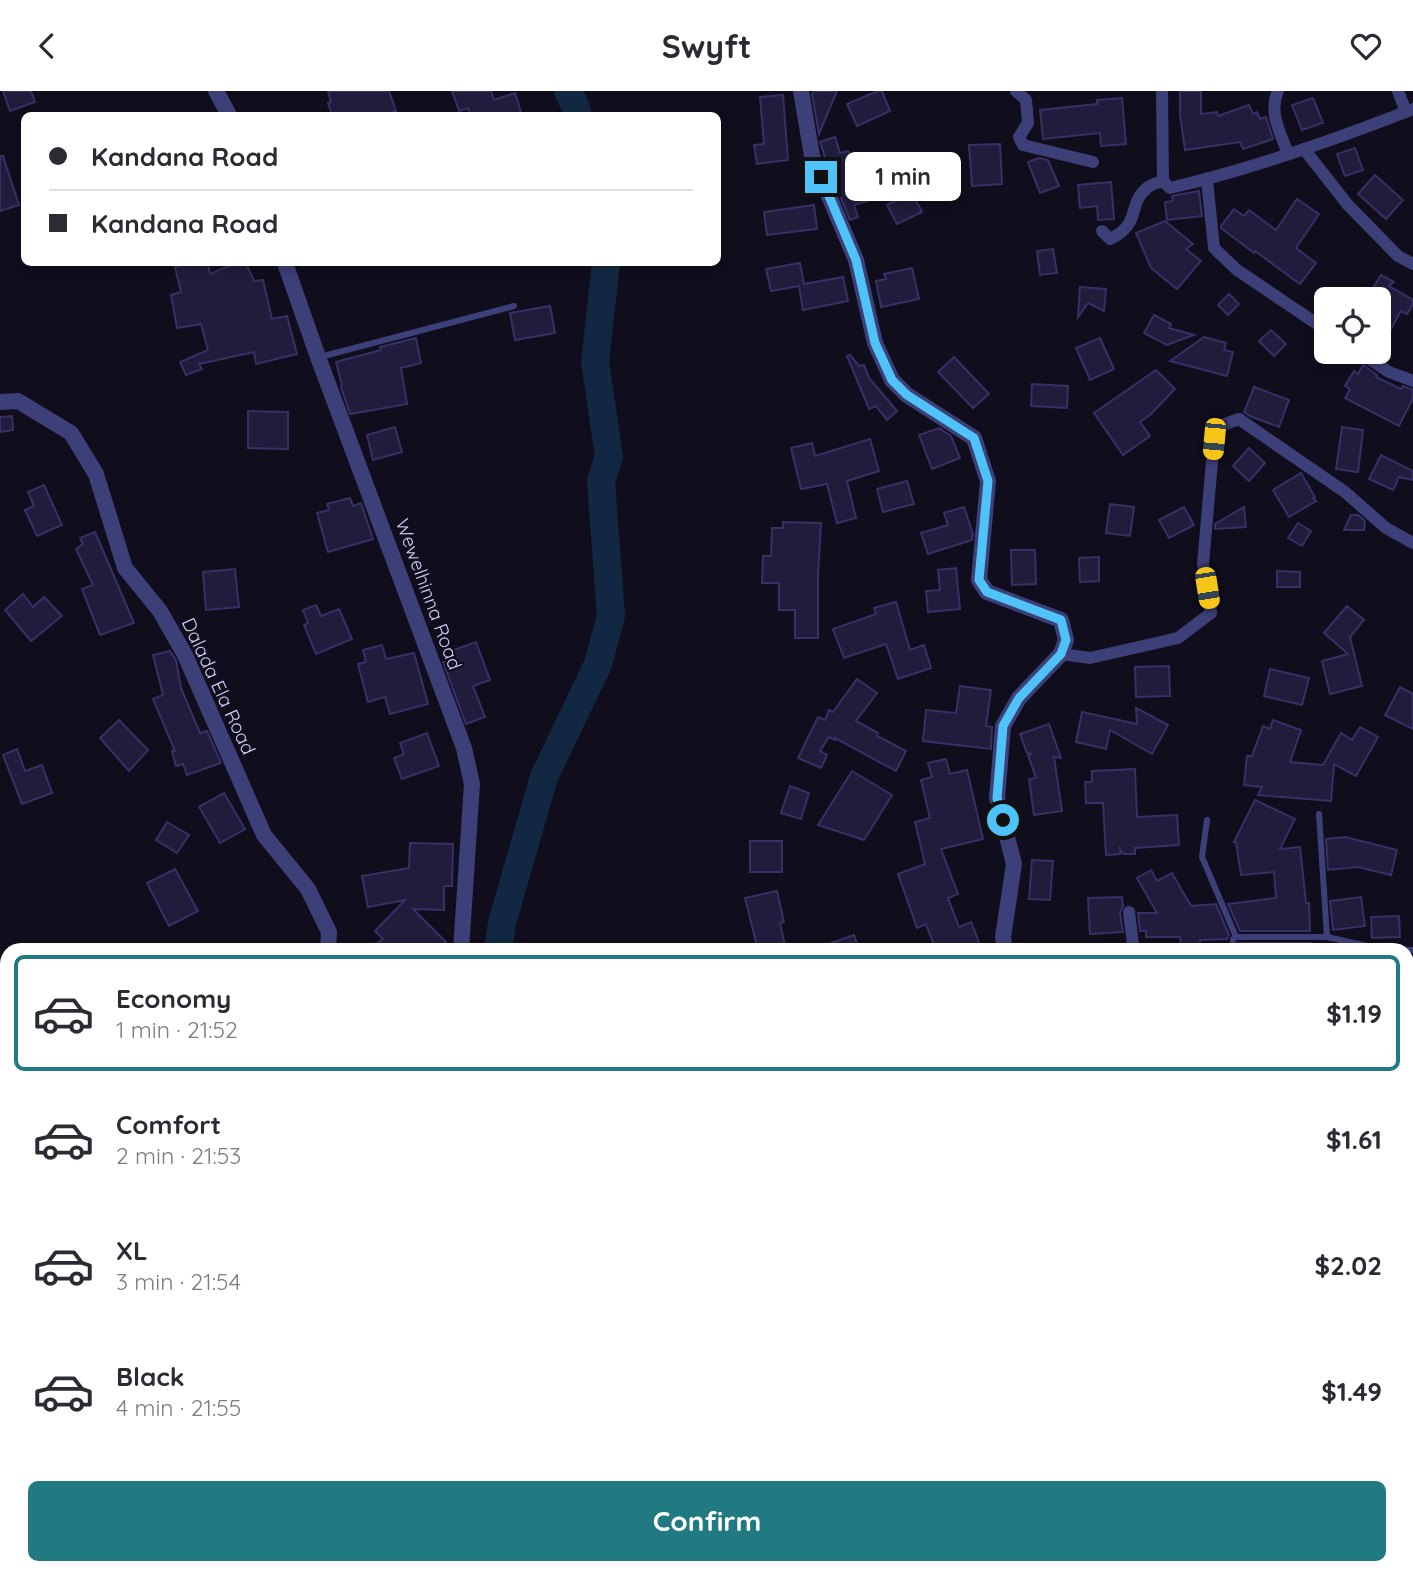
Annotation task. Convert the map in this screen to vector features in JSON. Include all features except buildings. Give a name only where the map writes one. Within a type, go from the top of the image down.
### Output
[{"type":"street","points":[[216,91],[227,112]]},
{"type":"street","points":[[801,91],[812,156],[856,260],[875,343],[892,380],[907,395],[974,438],[988,481],[979,580],[987,592],[1061,620],[1066,640],[1061,654],[1019,698],[1003,726],[997,798],[1014,864],[1004,943]]},
{"type":"street","points":[[1016,91],[1026,100],[1028,123],[1019,137],[1023,145],[1093,162]]},
{"type":"street","points":[[1162,91],[1163,181],[1170,188],[1207,180],[1331,141],[1409,111],[1398,91]]},
{"type":"street","points":[[1278,91],[1273,113],[1288,154]]},
{"type":"street","points":[[1304,149],[1348,205],[1398,256],[1413,264]]},
{"type":"street","points":[[1207,180],[1213,248],[1237,270],[1314,322]]},
{"type":"street","points":[[1102,231],[1111,239],[1121,234],[1129,226],[1140,196],[1148,186],[1163,181]]},
{"type":"street","name":"Wewelhinna Road","points":[[286,266],[467,760],[472,784],[461,943]]},
{"type":"street","points":[[1377,364],[1389,372],[1413,381]]},
{"type":"street","name":"Dalada Ela Road","points":[[0,402],[18,401],[71,433],[96,474],[125,568],[160,611],[185,655],[264,835],[309,889],[329,932],[328,943]]},
{"type":"street","points":[[1061,654],[1090,658],[1178,638],[1211,613],[1203,564],[1214,439],[1222,425],[1239,419],[1345,492],[1386,528],[1413,543]]},
{"type":"street","points":[[1129,912],[1133,943]]},
{"type":"lane","points":[[318,357],[514,306]]},
{"type":"lane","points":[[1319,814],[1327,937]]},
{"type":"lane","points":[[1207,820],[1202,857],[1236,937]]},
{"type":"lane","points":[[1236,937],[1327,937],[1354,943]]},
{"type":"lane","points":[[1233,943],[1236,937]]},
{"type":"waterway","points":[[568,91],[577,112]]},
{"type":"waterway","points":[[499,943],[502,923],[544,777],[598,664],[611,616],[601,482],[609,456],[595,362],[606,266]]},
{"type":"route","points":[[821,177],[856,260],[875,343],[892,380],[907,395],[974,438],[988,481],[979,580],[987,592],[1061,620],[1066,640],[1061,654],[1019,698],[1003,726],[997,798],[1003,820]]}]
